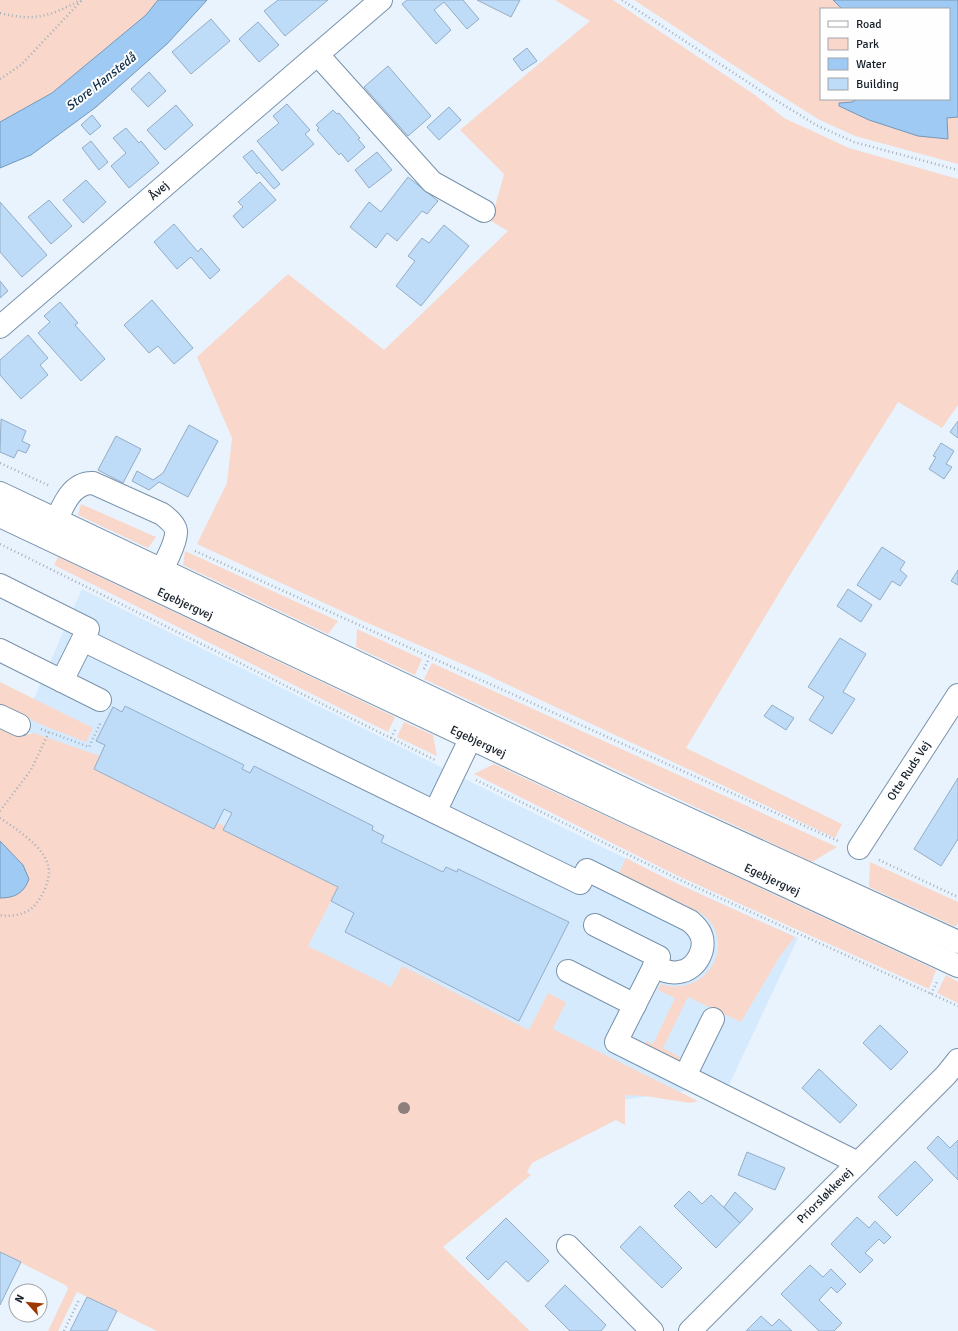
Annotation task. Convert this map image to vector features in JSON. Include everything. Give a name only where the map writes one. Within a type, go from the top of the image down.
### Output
[{"type":"street","name":"Åvej","points":[[0,327],[381,0]]},
{"type":"street","points":[[318,54],[432,182],[484,211]]},
{"type":"street","points":[[53,529],[74,489],[84,483],[93,483],[162,514],[171,522],[176,531],[174,541],[157,579]]},
{"type":"street","name":"Egebjergvej","points":[[0,493],[53,529],[475,729],[958,966]]},
{"type":"street","name":"Egebjergvej","points":[[0,516],[53,529]]},
{"type":"street","points":[[0,585],[88,628],[62,681]]},
{"type":"street","points":[[83,640],[580,884],[587,870],[690,921],[699,931],[703,944],[700,957],[691,967],[679,972],[666,972],[654,966]]},
{"type":"street","points":[[0,650],[100,700]]},
{"type":"street","name":"Otte Ruds Vej","points":[[858,849],[958,695]]},
{"type":"street","points":[[434,812],[475,729]]},
{"type":"street","name":"Egebjergvej","points":[[475,729],[643,798],[958,942]]},
{"type":"street","points":[[596,925],[659,957],[616,1042],[858,1163]]},
{"type":"street","points":[[568,971],[635,1005]]},
{"type":"street","points":[[685,1076],[713,1019]]},
{"type":"street","name":"Priorsløkkevej","points":[[690,1331],[858,1163],[954,1074]]},
{"type":"street","points":[[568,1246],[652,1331]]},
{"type":"path","points":[[0,13],[30,18],[44,16],[82,0]]},
{"type":"path","points":[[0,79],[21,65],[82,0]]},
{"type":"path","points":[[622,0],[816,125],[854,142],[958,170]]},
{"type":"path","points":[[0,463],[70,495]]},
{"type":"path","points":[[174,541],[858,849],[958,897]]},
{"type":"path","points":[[0,811],[31,770],[49,732],[89,747],[109,704],[100,700]]},
{"type":"path","points":[[0,818],[25,836],[38,849],[48,865],[47,881],[41,896],[32,908],[22,914],[6,916],[0,915]]},
{"type":"path","points":[[64,1331],[79,1300]]},
{"type":"shaded area","points":[[82,589],[663,877],[798,938],[729,1085],[621,1100],[412,1052],[41,739],[21,728]]},
{"type":"green space","points":[[0,0],[158,0],[146,15],[52,93],[0,122]]},
{"type":"green space","points":[[555,0],[613,0],[755,95],[784,118],[849,148],[958,179],[958,405],[942,428],[898,402],[790,575],[686,748],[842,824],[835,838],[483,673],[361,620],[197,544],[227,483],[232,438],[197,357],[288,274],[384,350],[508,231],[491,221],[504,174],[460,130],[590,21]]},
{"type":"green space","points":[[634,0],[958,0],[958,164],[855,136],[818,119]]},
{"type":"green space","points":[[81,504],[156,537],[148,548],[78,515]]},
{"type":"green space","points":[[185,551],[338,621],[328,634],[183,565]]},
{"type":"green space","points":[[58,557],[395,717],[388,732],[54,565]]},
{"type":"green space","points":[[357,629],[422,659],[415,675],[356,647]]},
{"type":"green space","points":[[432,663],[837,847],[812,862],[424,679]]},
{"type":"green space","points":[[0,682],[93,728],[86,742],[42,725],[0,704]]},
{"type":"green space","points":[[404,722],[433,735],[437,756],[397,737]]},
{"type":"green space","points":[[0,729],[16,735],[34,733],[100,756],[94,769],[213,829],[217,822],[225,826],[224,830],[338,887],[308,946],[391,987],[402,966],[529,1030],[548,993],[566,1002],[553,1029],[698,1101],[690,1103],[645,1096],[625,1095],[625,1125],[616,1120],[532,1163],[527,1172],[531,1175],[443,1247],[530,1331],[157,1331],[77,1292],[58,1331],[48,1331],[68,1289],[67,1286],[0,1252]]},
{"type":"green space","points":[[494,764],[936,970],[929,989],[676,875],[474,774]]},
{"type":"green space","points":[[626,858],[663,877],[795,937],[780,956],[741,1022],[688,997],[663,1048],[680,1057],[678,1062],[645,1044],[646,1041],[653,1044],[675,998],[658,990],[661,984],[676,987],[689,984],[701,978],[710,969],[716,957],[718,945],[716,932],[708,919],[697,911],[619,873]]},
{"type":"green space","points":[[870,862],[958,902],[958,922],[956,927],[869,887]]},
{"type":"green space","points":[[946,975],[958,982],[958,1003],[937,993]]},
{"type":"water","name":"Store Hanstedå","points":[[158,0],[207,0],[168,43],[96,107],[31,155],[0,168],[0,122],[52,93],[146,15]]},
{"type":"water","points":[[833,0],[958,0],[958,117],[947,118],[948,139],[918,136],[869,120],[839,106],[839,103],[852,102],[855,100],[950,100],[950,8],[841,8]]},
{"type":"water","points":[[0,841],[23,865],[29,879],[22,891],[14,896],[5,898],[0,898]]},
{"type":"building","points":[[278,0],[328,0],[285,36],[264,11]]},
{"type":"building","points":[[407,0],[463,0],[479,19],[467,29],[444,2],[434,10],[451,30],[436,44],[402,4]]},
{"type":"building","points":[[477,0],[520,0],[511,17]]},
{"type":"building","points":[[211,19],[230,41],[191,74],[172,52]]},
{"type":"building","points":[[258,22],[279,45],[259,62],[239,39]]},
{"type":"building","points":[[527,48],[537,61],[522,71],[513,59]]},
{"type":"building","points":[[388,66],[431,116],[408,136],[364,87]]},
{"type":"building","points":[[149,72],[166,91],[148,107],[131,89]]},
{"type":"building","points":[[287,104],[310,130],[305,134],[314,144],[282,171],[257,141],[279,123],[273,116]]},
{"type":"building","points":[[176,105],[193,125],[165,150],[147,130]]},
{"type":"building","points":[[449,107],[461,120],[439,140],[427,127]]},
{"type":"building","points":[[333,110],[337,114],[339,113],[360,138],[358,139],[365,147],[348,162],[341,153],[339,155],[317,130],[319,128],[316,125]]},
{"type":"building","points":[[92,115],[101,126],[90,135],[81,125]]},
{"type":"building","points":[[126,128],[139,143],[141,141],[159,163],[129,188],[111,166],[126,153],[113,138]]},
{"type":"building","points":[[91,141],[108,162],[99,170],[82,148]]},
{"type":"building","points":[[252,150],[280,184],[274,189],[259,172],[257,174],[243,157]]},
{"type":"building","points":[[377,152],[392,170],[369,188],[355,170]]},
{"type":"building","points":[[408,177],[438,201],[427,214],[422,211],[397,241],[387,233],[376,248],[350,227],[369,202],[381,212]]},
{"type":"building","points":[[86,180],[106,202],[83,223],[63,200]]},
{"type":"building","points":[[260,182],[276,200],[243,228],[233,216],[243,207],[238,202]]},
{"type":"building","points":[[49,200],[72,226],[51,244],[28,217]]},
{"type":"building","points":[[0,202],[47,255],[22,277],[0,252]]},
{"type":"building","points":[[174,224],[198,252],[201,248],[220,270],[210,279],[191,257],[177,269],[154,242]]},
{"type":"building","points":[[444,225],[469,246],[421,306],[396,286],[415,261],[408,256],[422,238],[429,243]]},
{"type":"building","points":[[0,281],[8,291],[0,298]]},
{"type":"building","points":[[152,300],[193,348],[174,364],[158,346],[149,353],[124,325]]},
{"type":"building","points":[[60,302],[78,323],[75,325],[105,359],[81,381],[38,333],[50,322],[44,316]]},
{"type":"building","points":[[28,335],[48,358],[40,365],[48,375],[21,399],[0,375],[0,360]]},
{"type":"building","points":[[1,419],[26,431],[22,441],[30,445],[26,453],[18,450],[14,458],[0,452]]},
{"type":"building","points":[[958,421],[958,438],[950,432]]},
{"type":"building","points":[[189,425],[218,441],[188,497],[159,482],[149,490],[132,481],[137,471],[153,480],[163,473]]},
{"type":"building","points":[[116,436],[141,449],[123,483],[98,470]]},
{"type":"building","points":[[941,443],[954,451],[946,464],[952,467],[944,479],[929,469],[936,457],[933,456]]},
{"type":"building","points":[[882,547],[905,562],[900,570],[907,576],[900,586],[892,581],[880,600],[857,585]]},
{"type":"building","points":[[958,570],[958,585],[951,581]]},
{"type":"building","points":[[848,589],[872,605],[861,622],[837,606]]},
{"type":"building","points":[[840,638],[866,654],[843,692],[855,699],[832,734],[809,720],[824,697],[808,687]]},
{"type":"building","points":[[772,705],[794,718],[786,730],[764,716]]},
{"type":"building","points":[[125,706],[244,765],[242,769],[250,773],[254,766],[373,826],[372,830],[384,836],[381,842],[443,872],[446,867],[457,872],[458,869],[569,922],[519,1021],[345,932],[354,913],[331,901],[338,887],[223,830],[232,813],[224,809],[214,829],[94,769],[105,745],[96,741],[113,707],[122,712]]},
{"type":"building","points":[[958,778],[958,839],[941,866],[914,849]]},
{"type":"building","points":[[880,1025],[908,1052],[891,1070],[863,1043]]},
{"type":"building","points":[[819,1069],[857,1105],[840,1123],[802,1088]]},
{"type":"building","points":[[938,1136],[950,1148],[958,1140],[958,1180],[927,1148]]},
{"type":"building","points":[[747,1152],[785,1168],[775,1190],[738,1175]]},
{"type":"building","points":[[915,1161],[933,1180],[897,1216],[878,1197]]},
{"type":"building","points":[[689,1191],[702,1204],[711,1195],[740,1223],[716,1248],[674,1206]]},
{"type":"building","points":[[735,1192],[753,1209],[740,1223],[724,1207]]},
{"type":"building","points":[[857,1217],[869,1228],[875,1221],[891,1237],[884,1244],[879,1239],[865,1253],[873,1260],[860,1273],[831,1244]]},
{"type":"building","points":[[506,1218],[549,1261],[528,1282],[506,1261],[488,1280],[466,1258]]},
{"type":"building","points":[[640,1226],[682,1268],[662,1288],[620,1247]]},
{"type":"building","points":[[0,1252],[21,1262],[11,1283],[8,1283],[8,1289],[0,1305]]},
{"type":"building","points":[[810,1265],[823,1277],[831,1269],[846,1284],[837,1293],[831,1287],[819,1300],[842,1323],[834,1331],[819,1331],[781,1294]]},
{"type":"building","points":[[565,1285],[606,1325],[601,1331],[570,1331],[545,1306]]},
{"type":"building","points":[[87,1297],[117,1311],[107,1331],[70,1331]]},
{"type":"building","points":[[761,1316],[772,1326],[779,1319],[792,1331],[746,1331]]}]
